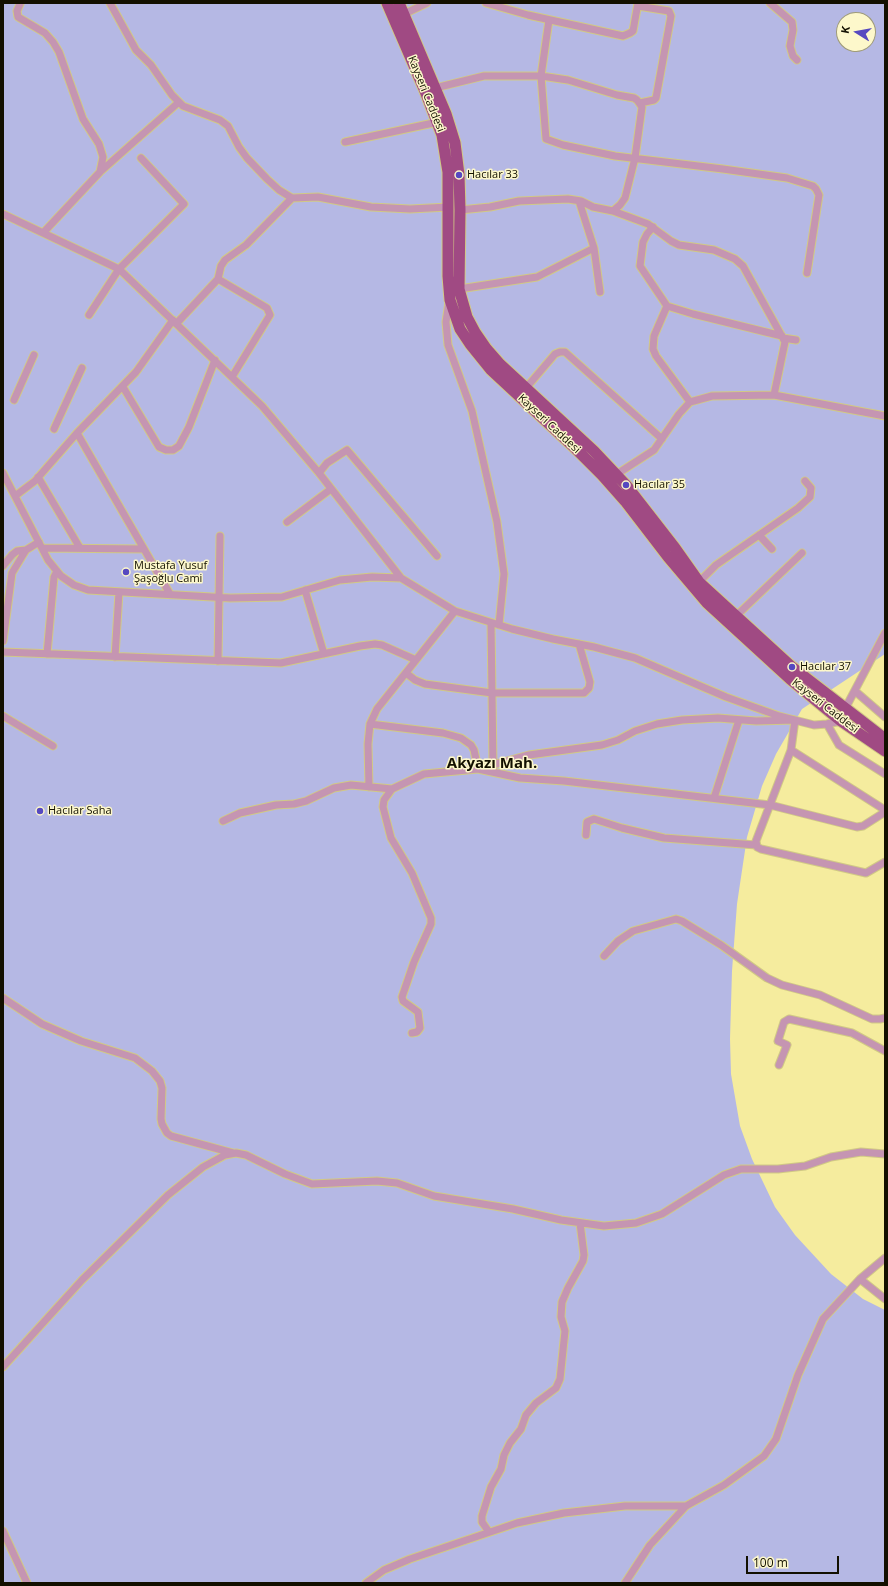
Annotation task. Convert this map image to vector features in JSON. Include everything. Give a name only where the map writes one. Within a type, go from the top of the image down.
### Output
[{"type":"main road","name":"Kayseri Caddesi","points":[[387,3],[438,122],[442,135],[448,172],[448,268],[450,300],[460,329],[491,370],[602,475],[625,501],[668,557],[707,603],[790,679],[841,721],[885,751]]},
{"type":"main road","name":"Kayseri Caddesi","points":[[399,3],[446,114],[455,143],[459,175],[460,210],[459,289],[467,317],[486,348],[500,364],[616,474],[675,548],[699,582],[792,667],[884,738]]},
{"type":"street","points":[[110,3],[136,50],[151,64],[172,95],[183,106],[220,120],[228,126],[239,147],[247,158],[279,190],[292,198],[318,197],[371,207],[410,209],[449,207]]},
{"type":"street","points":[[404,14],[427,3]]},
{"type":"street","points":[[486,3],[549,20],[623,36],[633,31],[638,4],[669,12],[671,16],[656,98],[654,100],[640,103]]},
{"type":"street","points":[[770,3],[792,22],[793,30],[790,46],[793,56],[797,60]]},
{"type":"street","points":[[20,4],[17,12],[18,17],[45,33],[59,52],[83,119],[102,150],[103,164],[100,172]]},
{"type":"street","points":[[549,20],[541,76],[546,139],[563,145],[615,156],[787,178],[812,186],[816,189],[819,196],[807,273]]},
{"type":"street","points":[[435,88],[484,76],[541,76],[568,80],[618,95],[634,98],[640,103],[642,112],[635,158],[625,198],[614,211]]},
{"type":"street","points":[[42,233],[100,172],[179,102]]},
{"type":"street","points":[[345,142],[438,122]]},
{"type":"street","points":[[89,315],[119,269],[184,204],[141,158]]},
{"type":"street","points":[[15,496],[38,476],[136,372],[174,322],[218,279],[222,266],[226,260],[246,245],[292,198]]},
{"type":"street","points":[[460,210],[519,202],[568,199],[579,201],[593,207],[614,211],[648,224],[679,245],[714,250],[735,259],[743,266],[785,342],[774,395]]},
{"type":"street","points":[[579,201],[594,248],[600,292]]},
{"type":"street","points":[[3,214],[119,269],[262,406],[319,473],[401,578],[455,611],[495,624],[635,658],[726,697],[779,716],[814,725],[841,721]]},
{"type":"street","points":[[653,227],[643,242],[640,266],[667,306],[796,340]]},
{"type":"street","points":[[459,289],[537,277],[594,248]]},
{"type":"street","points":[[218,279],[266,308],[270,314],[232,377]]},
{"type":"street","points":[[450,300],[446,322],[448,345],[472,412],[497,522],[504,574],[495,624],[492,693],[493,765]]},
{"type":"street","points":[[667,306],[654,336],[653,349],[656,356],[690,402]]},
{"type":"street","points":[[526,388],[555,354],[565,352],[662,439]]},
{"type":"street","points":[[14,400],[34,355]]},
{"type":"street","points":[[122,386],[159,446],[166,450],[173,450],[179,446],[189,427],[215,360]]},
{"type":"street","points":[[54,429],[82,368]]},
{"type":"street","points":[[616,474],[654,450],[679,414],[690,402],[712,396],[774,395],[885,416]]},
{"type":"street","points":[[77,433],[170,594]]},
{"type":"street","points":[[319,473],[327,463],[348,450],[437,556]]},
{"type":"street","points":[[3,473],[48,560],[61,576],[74,585],[88,590],[218,598],[282,597],[346,580],[372,577],[401,578]]},
{"type":"street","points":[[38,476],[80,548]]},
{"type":"street","points":[[699,582],[716,565],[798,508],[810,497],[811,488],[804,481]]},
{"type":"street","points":[[287,522],[331,489]]},
{"type":"street","points":[[759,535],[772,549]]},
{"type":"street","points":[[218,661],[220,536]]},
{"type":"street","points":[[3,566],[17,551],[26,550],[40,545],[80,548],[144,549]]},
{"type":"street","points":[[3,642],[12,573],[26,550]]},
{"type":"street","points":[[736,616],[802,553]]},
{"type":"street","points":[[47,654],[54,577],[58,571]]},
{"type":"street","points":[[305,590],[324,654]]},
{"type":"street","points":[[115,657],[119,592]]},
{"type":"street","points":[[369,787],[368,744],[370,724],[377,709],[455,611]]},
{"type":"street","points":[[845,709],[856,691],[885,633]]},
{"type":"street","points":[[3,652],[281,663],[375,644],[382,645],[416,660]]},
{"type":"street","points":[[406,673],[415,680],[425,684],[492,693],[584,693],[589,688],[590,682],[579,644]]},
{"type":"street","points":[[856,691],[885,717]]},
{"type":"street","points":[[3,716],[53,746]]},
{"type":"street","points":[[412,1033],[417,1032],[420,1028],[418,1012],[403,1001],[402,997],[414,962],[431,924],[431,918],[412,873],[391,838],[383,807],[384,800],[392,790],[424,774],[478,769],[529,755],[602,745],[618,740],[635,731],[657,724],[682,720],[718,718],[739,720],[795,720]]},
{"type":"street","points":[[714,798],[739,720]]},
{"type":"street","points":[[756,845],[756,841],[791,750],[795,720]]},
{"type":"street","points":[[370,724],[443,733],[461,738],[467,741],[474,750],[478,769]]},
{"type":"street","points":[[828,724],[839,745],[885,774]]},
{"type":"street","points":[[478,769],[520,778],[564,781],[770,805],[857,827],[863,826],[885,811],[791,750]]},
{"type":"street","points":[[223,821],[240,813],[276,805],[294,804],[306,801],[334,788],[351,785],[392,790]]},
{"type":"street","points":[[586,835],[587,822],[594,819],[622,828],[664,838],[756,845],[761,849],[866,873],[885,862]]},
{"type":"street","points":[[604,956],[618,941],[633,931],[676,919],[682,921],[721,945],[767,978],[820,995],[872,1019],[880,1020],[885,1018]]},
{"type":"street","points":[[3,998],[42,1024],[81,1041],[135,1058],[157,1076],[162,1088],[162,1124],[167,1133],[171,1136],[236,1154],[251,1156],[285,1174],[312,1184],[377,1180],[397,1183],[434,1196],[513,1209],[561,1220],[604,1226],[636,1223],[662,1214],[713,1181],[741,1169],[778,1169],[805,1166],[832,1157],[861,1152],[885,1154]]},
{"type":"street","points":[[779,1065],[787,1045],[778,1041],[784,1022],[789,1019],[852,1033],[884,1050]]},
{"type":"street","points":[[3,1367],[82,1280],[168,1195],[203,1167],[225,1155],[236,1154]]},
{"type":"street","points":[[489,1532],[485,1528],[482,1516],[491,1487],[501,1469],[504,1455],[510,1442],[521,1429],[526,1415],[536,1403],[556,1388],[560,1379],[565,1331],[561,1317],[562,1302],[583,1261],[584,1255],[580,1223]]},
{"type":"street","points":[[625,1583],[650,1545],[686,1506],[724,1485],[764,1456],[776,1439],[798,1376],[823,1319],[860,1279],[885,1258]]},
{"type":"street","points":[[860,1279],[885,1299]]},
{"type":"street","points":[[366,1583],[384,1570],[410,1559],[517,1523],[564,1513],[625,1506],[686,1506]]},
{"type":"street","points":[[3,1531],[27,1583]]},
{"type":"shaded area","points":[[3,3],[885,3],[885,654],[802,709],[776,754],[762,786],[747,837],[737,904],[732,971],[730,1039],[731,1074],[740,1126],[752,1159],[775,1207],[795,1235],[831,1274],[863,1299],[885,1310],[885,1583],[3,1583]]},
{"type":"place","name":"Hacılar 33","points":[[459,175]]},
{"type":"place","name":"Hacılar 35","points":[[626,485]]},
{"type":"place","name":"Mustafa Yusuf Şaşoğlu Cami","points":[[126,572]]},
{"type":"place","name":"Hacılar 37","points":[[792,667]]},
{"type":"place","name":"Hacılar Saha","points":[[40,811]]},
{"type":"district","name":"Akyazı Mah.","points":[[492,764]]}]
